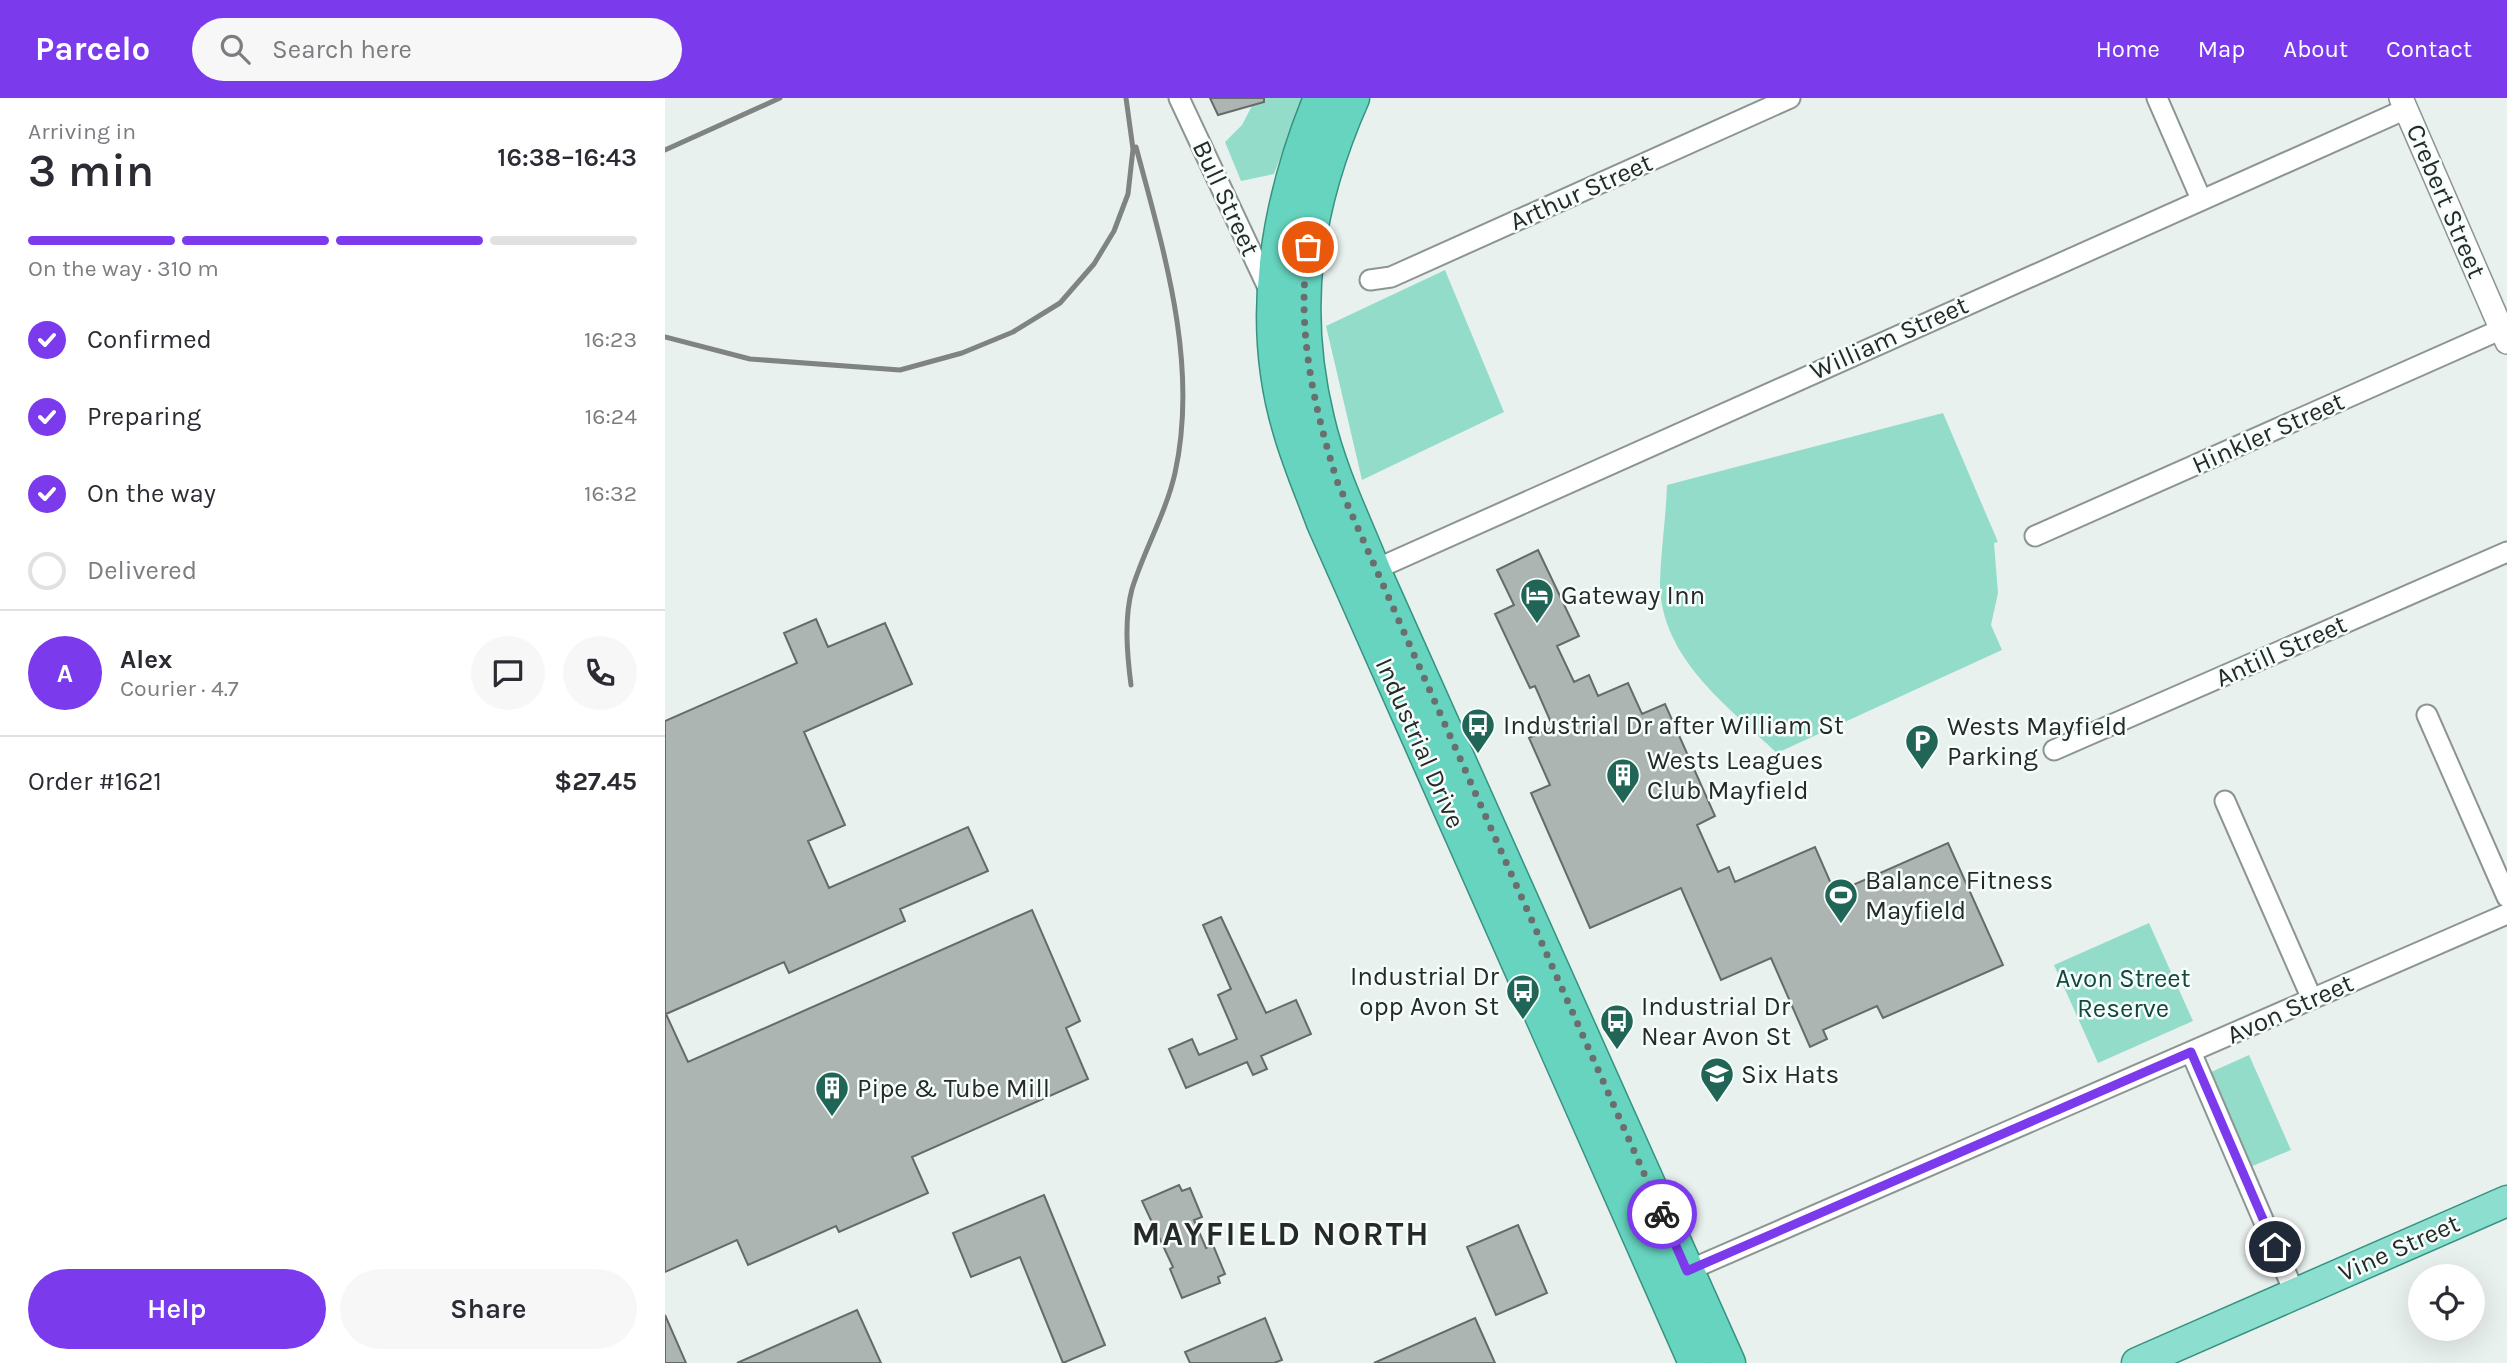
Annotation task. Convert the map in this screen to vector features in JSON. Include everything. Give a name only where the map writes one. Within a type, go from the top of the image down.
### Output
[{"type":"highway","name":"Industrial Drive","points":[[1319,98],[1299,149],[1283,209],[1273,298],[1276,362],[1289,431],[1314,456],[1374,570],[1729,1363]]},
{"type":"highway","name":"Industrial Drive","points":[[1353,98],[1332,145],[1314,206],[1305,267],[1306,360],[1323,523],[1695,1363]]},
{"type":"main road","name":"Vine Street","points":[[2137,1363],[2507,1201]]},
{"type":"street","name":"Bull Street","points":[[1179,98],[1273,298]]},
{"type":"street","name":"Arthur Street","points":[[1370,280],[1391,277],[1790,98]]},
{"type":"street","points":[[2157,98],[2201,199]]},
{"type":"street","name":"William Street","points":[[1374,570],[2201,199],[2404,103]]},
{"type":"street","name":"Crebert Street","points":[[2404,103],[2504,336]]},
{"type":"street","name":"Hinkler Street","points":[[2035,537],[2504,336]]},
{"type":"street","name":"Antill Street","points":[[2054,750],[2507,552]]},
{"type":"street","points":[[2427,715],[2507,897]]},
{"type":"street","points":[[2225,801],[2312,999]]},
{"type":"street","name":"Avon Street","points":[[1687,1271],[2507,914]]},
{"type":"street","points":[[2191,1052],[2295,1294]]},
{"type":"green space","points":[[1256,98],[1303,98],[1274,174],[1241,181],[1225,142],[1242,125]]},
{"type":"green space","points":[[1445,270],[1504,412],[1362,480],[1326,326]]},
{"type":"green space","points":[[1943,413],[1998,542],[1994,543],[1998,593],[1991,625],[2002,650],[1777,753],[1700,678],[1671,633],[1663,608],[1660,581],[1667,485]]},
{"type":"green space","name":"Avon Street Reserve","points":[[2149,923],[2193,1021],[2098,1063],[2054,965]]},
{"type":"green space","points":[[2249,1055],[2291,1150],[2250,1167],[2209,1073]]},
{"type":"building","points":[[1210,98],[1264,98],[1264,102],[1218,115]]},
{"type":"building","points":[[1538,550],[1579,636],[1557,646],[1574,682],[1589,675],[1598,696],[1628,683],[1642,714],[1665,704],[1715,816],[1697,825],[1718,872],[1729,867],[1735,882],[1815,847],[1835,893],[1948,843],[2003,965],[1883,1018],[1877,1006],[1823,1030],[1827,1039],[1810,1047],[1771,958],[1721,980],[1681,888],[1590,928],[1531,793],[1550,785],[1529,738],[1553,727],[1535,686],[1530,688],[1495,614],[1514,605],[1497,570]]},
{"type":"building","points":[[816,619],[828,647],[885,623],[912,684],[804,732],[845,825],[808,841],[829,888],[968,827],[988,871],[900,909],[905,921],[789,973],[784,962],[666,1014],[688,1062],[1032,910],[1080,1021],[1066,1028],[1088,1079],[912,1157],[928,1193],[839,1232],[836,1226],[748,1265],[737,1240],[665,1272],[665,721],[797,663],[784,633]]},
{"type":"building","points":[[1221,917],[1266,1013],[1296,1000],[1311,1034],[1261,1056],[1267,1069],[1253,1075],[1247,1062],[1186,1088],[1169,1049],[1192,1039],[1199,1055],[1237,1039],[1218,995],[1231,989],[1203,925]]},
{"type":"building","points":[[1179,1185],[1182,1191],[1190,1188],[1202,1217],[1194,1220],[1206,1248],[1213,1245],[1225,1274],[1218,1277],[1220,1283],[1182,1298],[1170,1269],[1173,1267],[1142,1201]]},
{"type":"building","points":[[1044,1195],[1105,1345],[1063,1363],[1020,1257],[971,1277],[953,1233]]},
{"type":"building","points":[[1518,1225],[1547,1293],[1496,1315],[1467,1247]]},
{"type":"building","points":[[857,1310],[881,1363],[737,1363]]},
{"type":"building","points":[[665,1315],[686,1363],[665,1363]]},
{"type":"building","points":[[1265,1318],[1282,1360],[1274,1363],[1190,1363],[1185,1352]]},
{"type":"building","points":[[1475,1318],[1495,1363],[1374,1363]]},
{"type":"railway","points":[[665,150],[780,98]]},
{"type":"railway","points":[[665,337],[750,359],[900,370],[962,353],[1013,332],[1060,303],[1094,264],[1114,231],[1128,194],[1133,149],[1126,98]]},
{"type":"railway","points":[[1131,685],[1127,637],[1129,600],[1175,473],[1183,391],[1175,308],[1136,147]]},
{"type":"way so far","points":[[1308,247],[1303,298],[1306,360],[1318,421],[1337,481],[1374,570],[1662,1214]]},
{"type":"place","name":"Gateway Inn","points":[[1537,625]]},
{"type":"place","name":"Industrial Dr after William St","points":[[1478,755]]},
{"type":"place","name":"Wests Mayfield Parking","points":[[1922,771]]},
{"type":"place","name":"Wests Leagues Club Mayfield","points":[[1623,805]]},
{"type":"place","name":"Balance Fitness Mayfield","points":[[1841,925]]},
{"type":"place","name":"Industrial Dr opp Avon St","points":[[1523,1021]]},
{"type":"place","name":"Industrial Dr Near Avon St","points":[[1617,1051]]},
{"type":"place","name":"Six Hats","points":[[1717,1104]]},
{"type":"place","name":"Pipe & Tube Mill","points":[[832,1118]]},
{"type":"district","name":"MAYFIELD NORTH","points":[[1281,1234]]},
{"type":"route","points":[[1662,1214],[1687,1271],[2191,1052],[2275,1247]]}]
